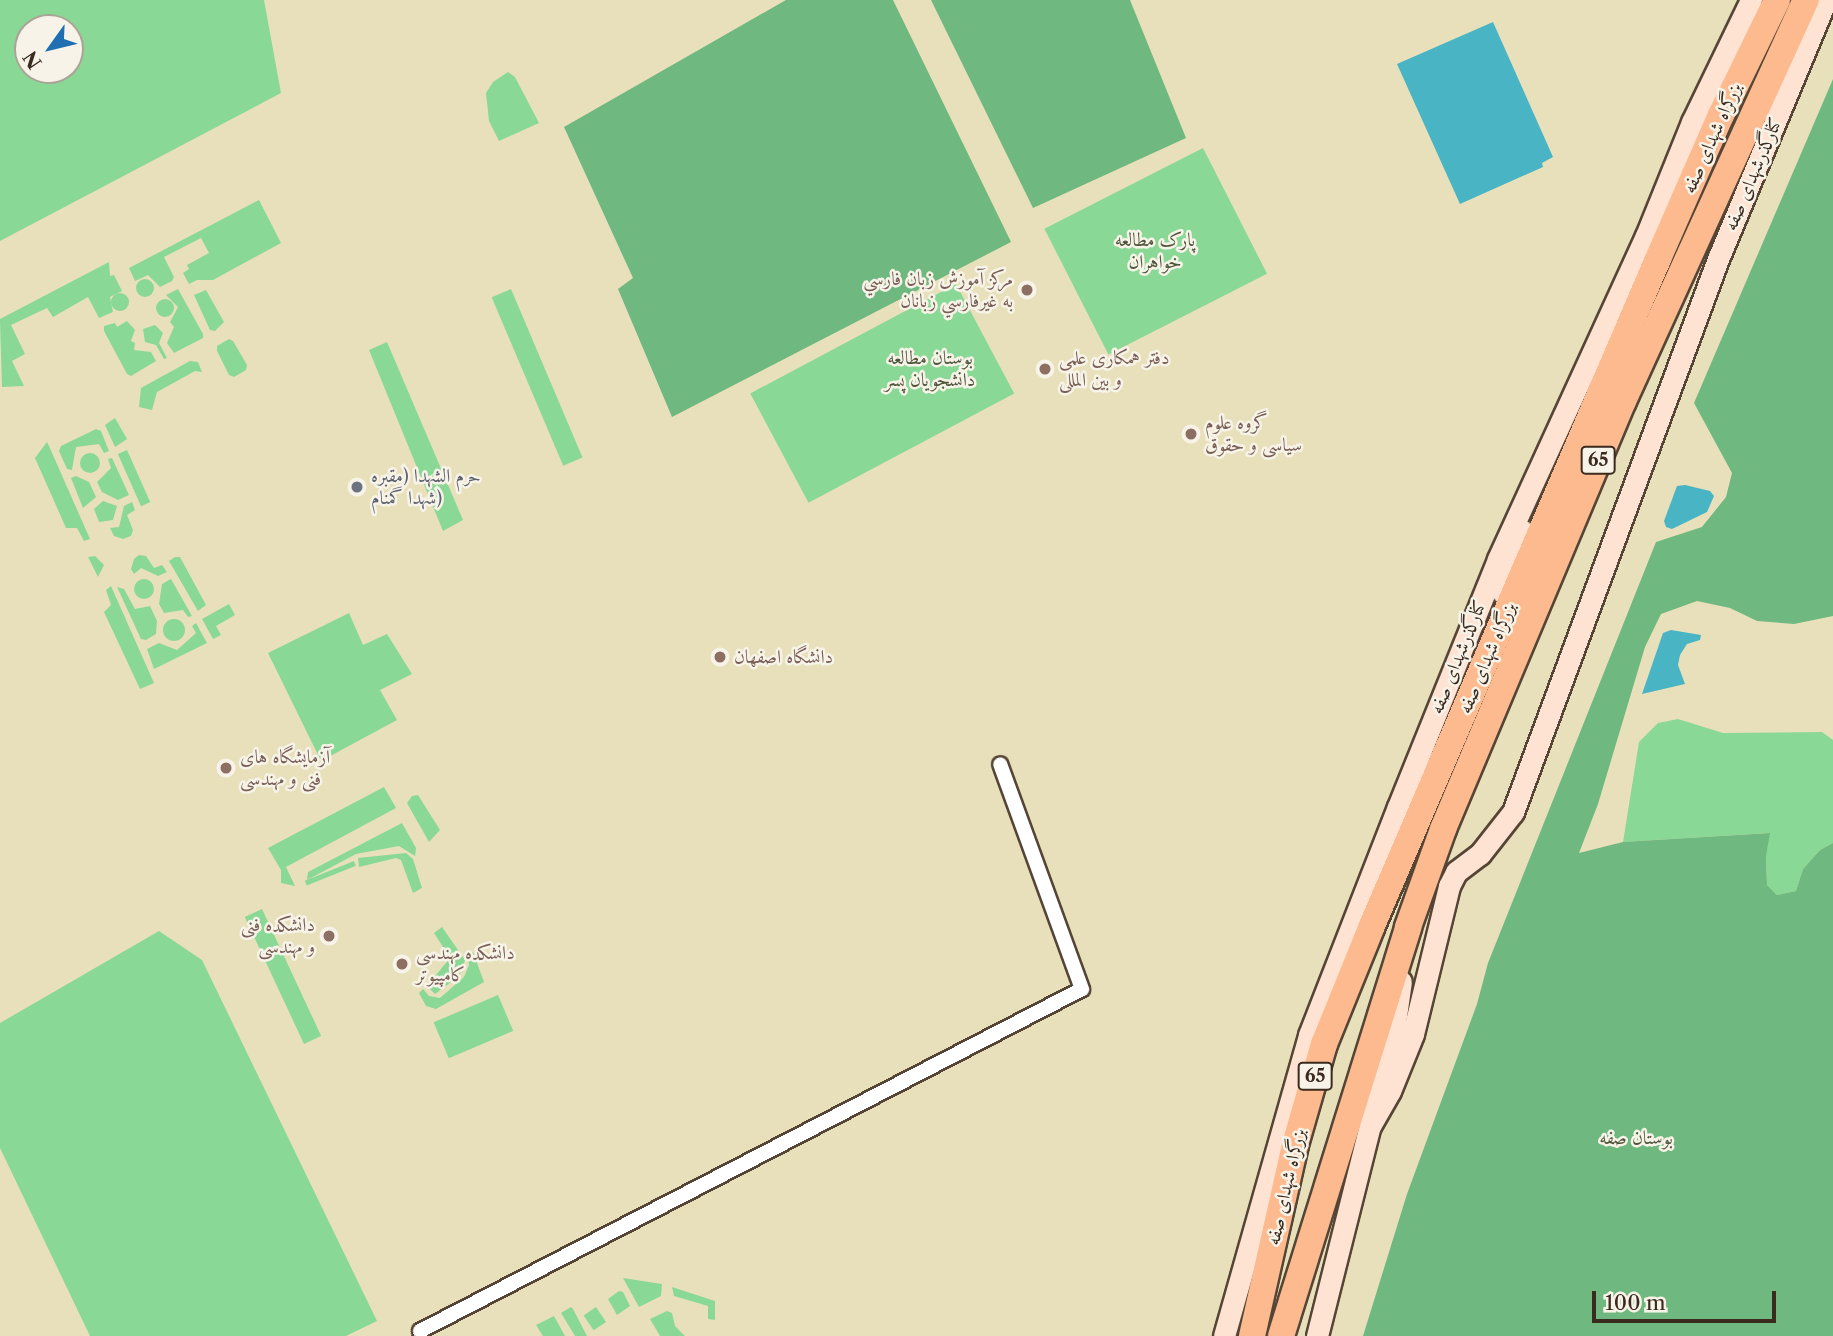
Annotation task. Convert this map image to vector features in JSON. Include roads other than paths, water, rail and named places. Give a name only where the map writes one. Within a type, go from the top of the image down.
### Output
[{"type":"highway","name":"بزرگراه شهدای صفه","points":[[1252,1336],[1294,1145],[1324,1044],[1458,725],[1721,115],[1777,0]]},
{"type":"highway","name":"بزرگراه شهدای صفه","points":[[1281,1336],[1408,927],[1443,829],[1623,401],[1806,0]]},
{"type":"main road","name":"کنارگذرشهدای صفه","points":[[1226,1336],[1310,1035],[1497,559],[1646,236],[1692,122],[1751,0]]},
{"type":"main road","name":"کنارگذرشهدای صفه","points":[[1370,1126],[1390,1091],[1413,1034],[1449,886],[1463,864],[1480,854],[1513,813],[1718,260],[1826,0]]},
{"type":"main road","points":[[1458,725],[1555,436],[1617,316],[1704,129],[1764,27]]},
{"type":"main road","points":[[1317,1336],[1394,1030],[1408,927]]},
{"type":"street","points":[[420,1331],[1082,989],[1000,764]]},
{"type":"water","points":[[1493,22],[1553,157],[1542,163],[1543,167],[1460,204],[1397,64]]},
{"type":"water","points":[[1685,485],[1710,491],[1714,496],[1707,512],[1672,529],[1666,527],[1664,521],[1677,486]]},
{"type":"water","points":[[1671,630],[1701,635],[1700,640],[1687,644],[1680,655],[1678,665],[1685,684],[1642,694],[1663,633]]},
{"type":"place","name":"مرکز آموزش زبان فارسي به غيرفارسي زبانان","points":[[1027,290]]},
{"type":"place","name":"دفتر همکاری علمی و بین المللی","points":[[1045,369]]},
{"type":"place","name":"گروه علوم سیاسی و حقوق","points":[[1191,434]]},
{"type":"place","name":"حرم الشهدا (مقبره شهدا گمنام)","points":[[357,487]]},
{"type":"place","name":"دانشگاه اصفهان","points":[[720,657]]},
{"type":"place","name":"آزمایشگاه های فنی و مهندسی","points":[[226,768]]},
{"type":"place","name":"دانشکده فنی و مهندسی","points":[[329,936]]},
{"type":"place","name":"دانشکده مهندسی کامپیوتر","points":[[402,964]]},
{"type":"park label","name":"پارک مطالعه خواهران","points":[[1155,251]]},
{"type":"park label","name":"بوستان مطالعه دانشجویان پسر","points":[[930,369]]},
{"type":"park label","name":"بوستان صفه","points":[[1636,1138]]}]
